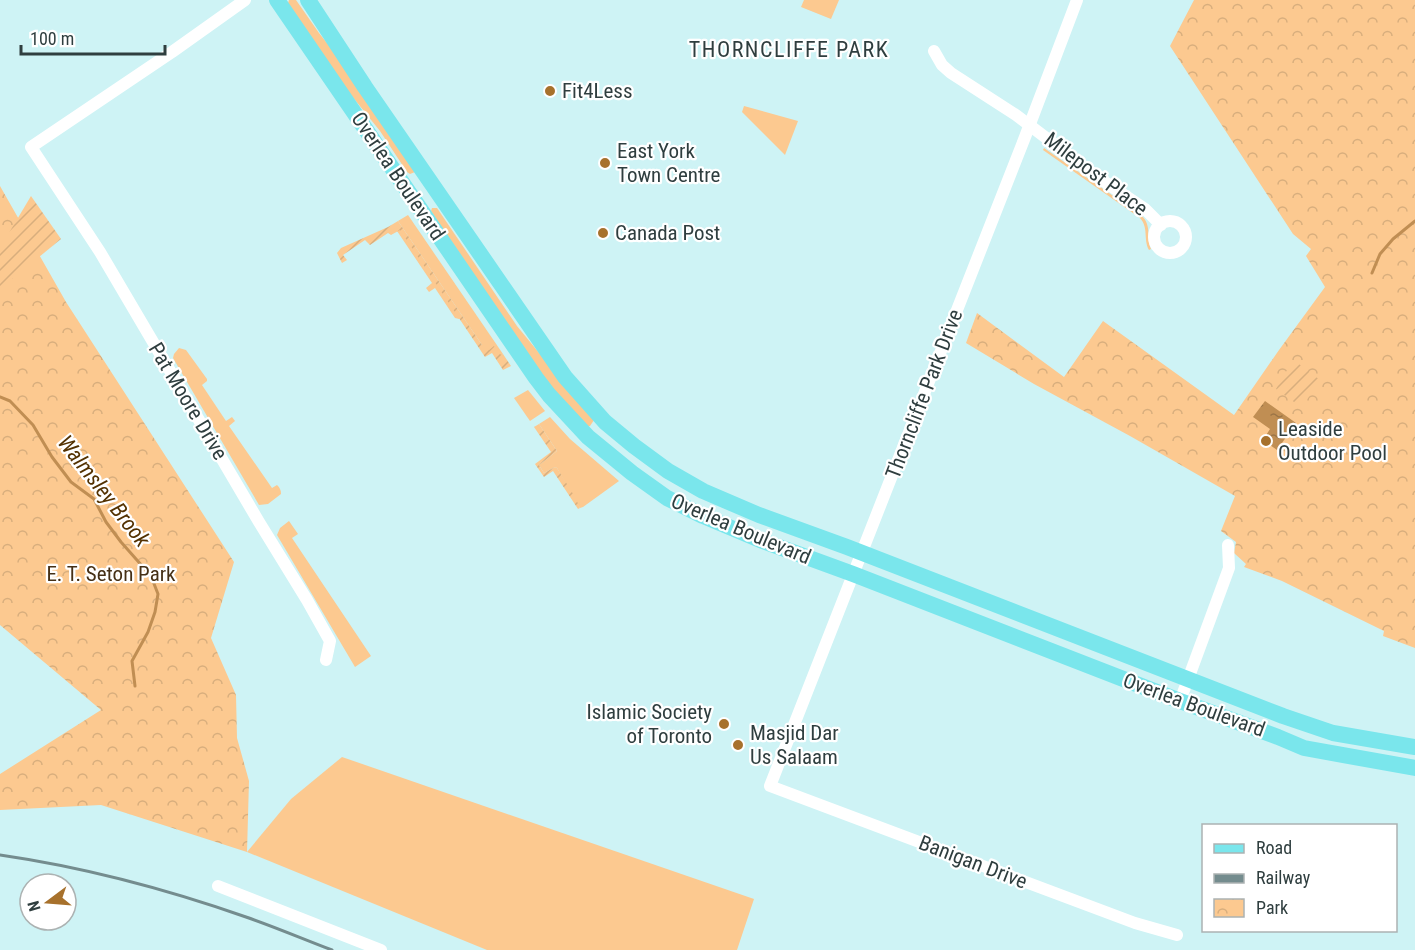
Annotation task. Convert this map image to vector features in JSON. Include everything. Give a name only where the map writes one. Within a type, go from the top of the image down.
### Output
[{"type":"main road","name":"Overlea Boulevard","points":[[277,0],[549,395],[588,437],[667,498],[760,540],[1304,748],[1415,768]]},
{"type":"main road","name":"Overlea Boulevard","points":[[308,0],[365,87],[565,377],[606,422],[668,471],[703,491],[759,515],[1283,716],[1333,733],[1415,747]]},
{"type":"street","name":"Pat Moore Drive","points":[[245,0],[31,147],[99,252],[259,522],[308,600],[330,641],[326,660]]},
{"type":"street","name":"Thorncliffe Park Drive","points":[[770,786],[1030,126],[1077,0]]},
{"type":"street","name":"Milepost Place","points":[[934,51],[942,65],[951,73],[1006,108],[1099,178],[1145,209],[1161,225]]},
{"type":"street","points":[[1180,701],[1229,568],[1228,545]]},
{"type":"street","name":"Banigan Drive","points":[[770,786],[1135,923],[1177,935]]},
{"type":"street","points":[[218,886],[381,950]]},
{"type":"green space","points":[[289,0],[296,0],[352,75],[415,172],[410,174],[407,172],[380,131],[343,85],[288,3]]},
{"type":"green space","points":[[804,0],[839,0],[831,19],[801,7]]},
{"type":"green space","points":[[1194,0],[1415,0],[1415,648],[1383,636],[1384,631],[1282,581],[1244,567],[1246,564],[1234,553],[1236,542],[1221,531],[1235,496],[1034,384],[966,343],[977,313],[1064,377],[1103,321],[1234,415],[1325,287],[1306,256],[1311,249],[1293,234],[1170,46]]},
{"type":"green space","points":[[744,106],[798,121],[785,155],[742,112]]},
{"type":"green space","points":[[1044,148],[1142,216],[1147,224],[1151,249],[1149,250],[1147,246],[1143,222],[1140,218],[1043,150]]},
{"type":"green space","name":"E. T. Seton Park","points":[[0,186],[66,302],[234,562],[211,638],[236,695],[237,738],[249,781],[247,852],[101,805],[0,810],[0,774],[101,710],[0,625]]},
{"type":"green space","points":[[31,196],[61,239],[0,289],[0,248]]},
{"type":"green space","points":[[432,208],[437,208],[517,326],[594,420],[590,426],[587,427],[555,395],[431,211]]},
{"type":"green space","points":[[408,215],[503,354],[501,356],[482,345],[398,221]]},
{"type":"green space","points":[[398,221],[482,345],[484,344],[489,350],[494,346],[511,366],[503,370],[492,353],[485,357],[400,230],[391,235],[388,233],[370,245],[365,240],[343,255],[347,260],[342,263],[337,253],[341,248]]},
{"type":"green space","points":[[400,229],[461,318],[455,318],[435,288],[429,292],[426,288],[432,283],[397,231]]},
{"type":"green space","points":[[179,348],[186,350],[207,379],[202,385],[226,421],[232,417],[235,421],[229,426],[272,488],[277,485],[280,488],[281,494],[268,504],[259,505],[173,358]]},
{"type":"green space","points":[[1295,361],[1320,380],[1301,407],[1276,389],[1284,374]]},
{"type":"green space","points":[[528,390],[545,411],[530,421],[514,398]]},
{"type":"green space","points":[[550,417],[570,439],[619,481],[583,507],[580,508],[557,468],[544,473],[539,465],[557,451],[539,424]]},
{"type":"green space","points":[[539,424],[557,451],[539,465],[544,473],[557,468],[575,497],[580,508],[578,509],[553,471],[544,477],[535,464],[551,452],[534,427]]},
{"type":"green space","points":[[289,521],[298,534],[292,538],[371,656],[355,667],[277,535],[280,528]]},
{"type":"green space","points":[[342,757],[754,899],[737,950],[487,950],[247,852],[291,799]]},
{"type":"water","points":[[1265,401],[1296,423],[1277,450],[1263,440],[1270,429],[1253,417]]},
{"type":"waterway","points":[[1372,273],[1380,254],[1393,239],[1415,221]]},
{"type":"waterway","name":"Walmsley Brook","points":[[0,397],[10,401],[33,425],[52,457],[71,482],[94,499],[106,522],[151,576],[158,594],[148,632],[132,661],[135,686]]},
{"type":"railway","points":[[0,855],[62,866],[155,888],[246,917],[332,950]]},
{"type":"place","name":"Fit4Less","points":[[550,91]]},
{"type":"place","name":"East York Town Centre","points":[[605,163]]},
{"type":"place","name":"Canada Post","points":[[603,233]]},
{"type":"place","name":"Leaside Outdoor Pool","points":[[1266,441]]},
{"type":"place","name":"Islamic Society of Toronto","points":[[724,724]]},
{"type":"place","name":"Masjid Dar Us Salaam","points":[[738,745]]},
{"type":"district","name":"THORNCLIFFE PARK","points":[[789,49]]}]
